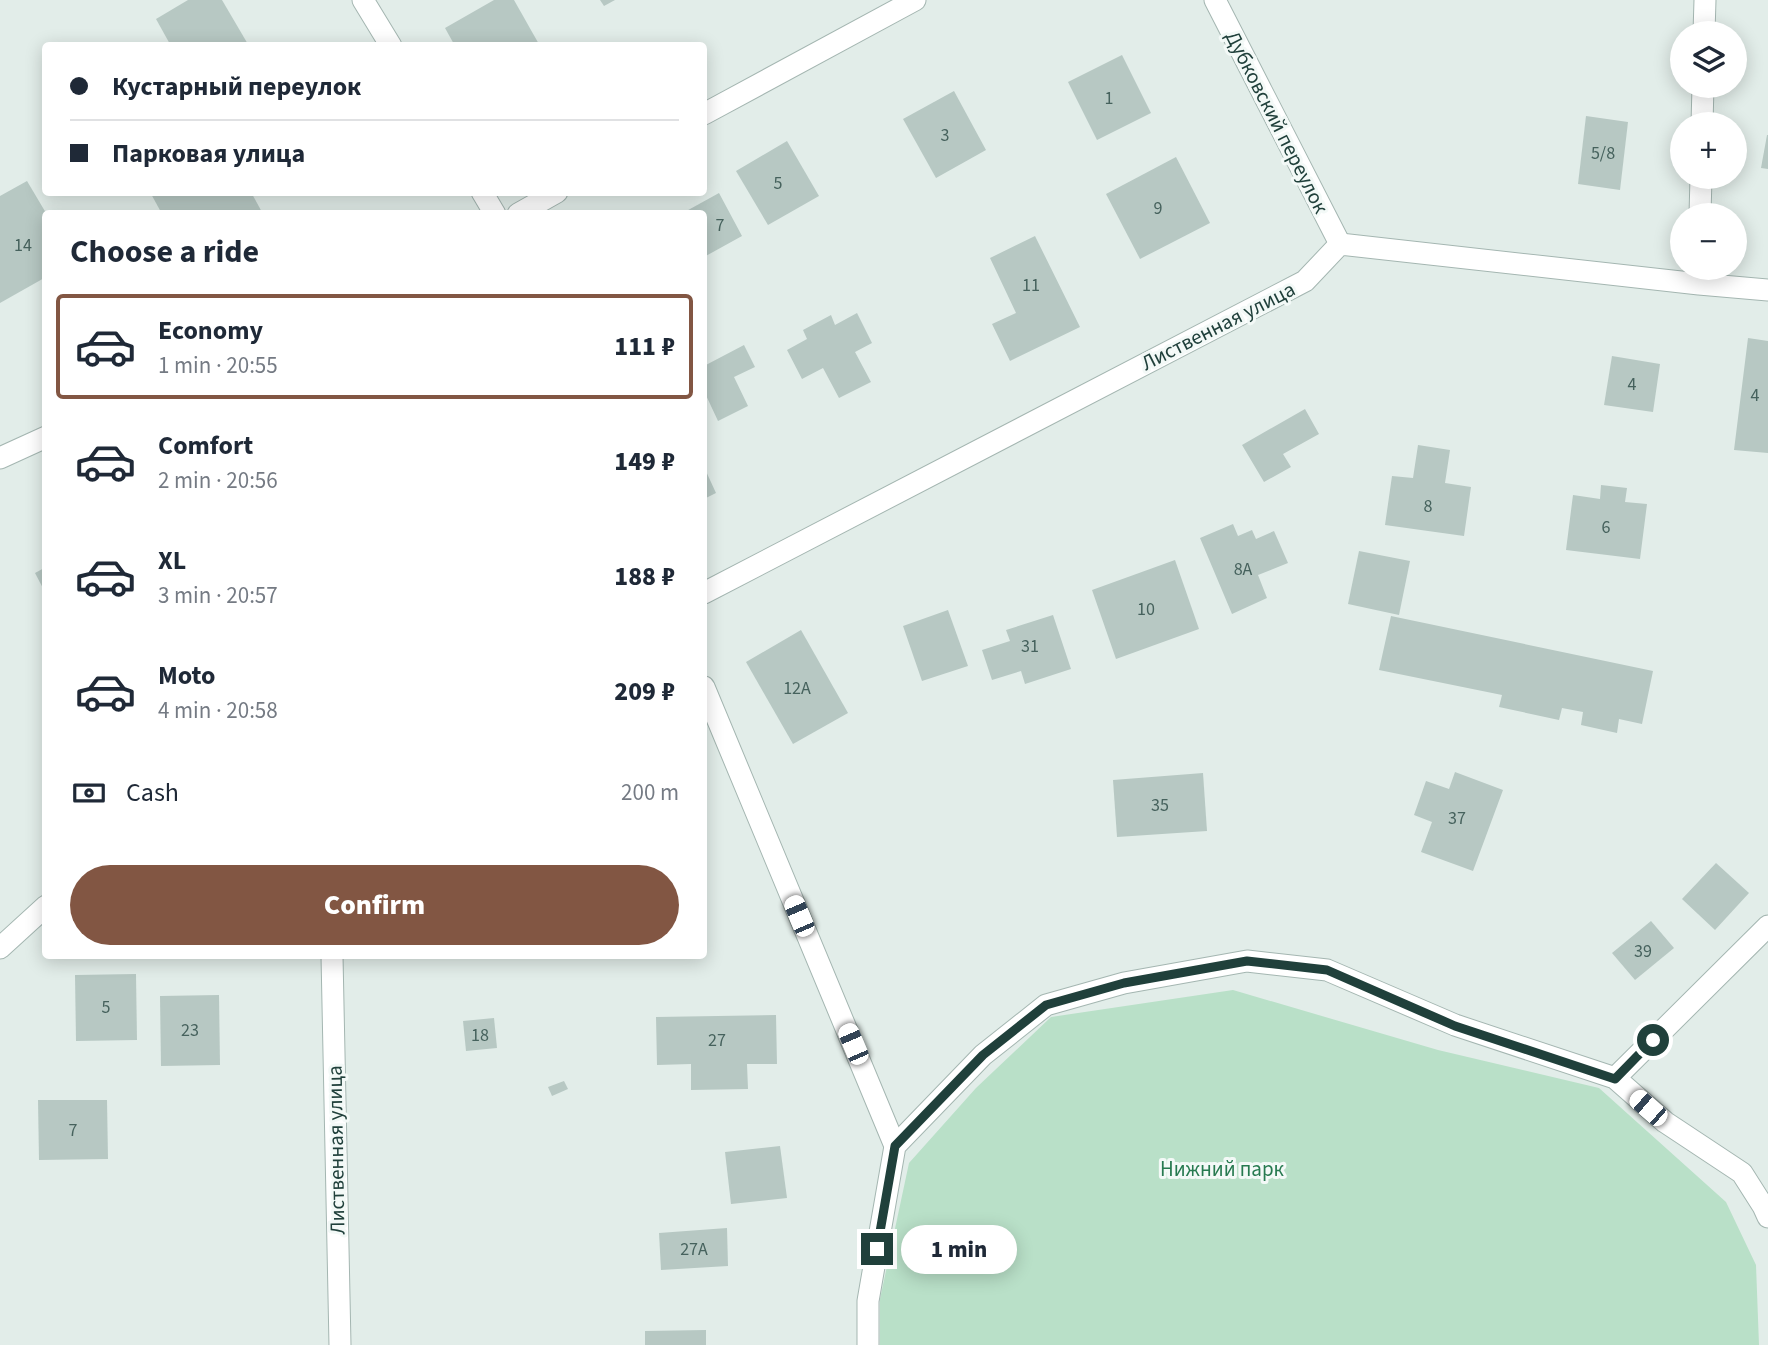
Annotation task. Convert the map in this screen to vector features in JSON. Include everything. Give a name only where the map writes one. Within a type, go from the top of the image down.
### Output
[{"type":"street","points":[[363,0],[389,42]]},
{"type":"street","points":[[707,112],[915,0]]},
{"type":"street","name":"Дубковский переулок","points":[[1214,0],[1340,244]]},
{"type":"street","points":[[1704,21],[1705,0]]},
{"type":"street","points":[[525,210],[550,196]]},
{"type":"street","points":[[1340,244],[1670,273]]},
{"type":"street","name":"Лиственная улица","points":[[707,591],[1305,281],[1340,244]]},
{"type":"street","points":[[1719,280],[1768,290]]},
{"type":"street","points":[[0,458],[42,438]]},
{"type":"street","points":[[707,694],[895,1146],[868,1301],[868,1345]]},
{"type":"street","points":[[0,948],[42,910]]},
{"type":"street","points":[[1615,1079],[1768,926]]},
{"type":"street","name":"Лиственная улица","points":[[332,959],[340,1345]]},
{"type":"street","points":[[895,1146],[983,1055],[1046,1005],[1124,983],[1247,961],[1327,970],[1455,1026],[1615,1079],[1665,1122],[1742,1173],[1768,1217]]},
{"type":"green space","name":"Нижний парк","points":[[1233,990],[1438,1050],[1599,1088],[1726,1202],[1756,1265],[1759,1345],[880,1345],[880,1299],[909,1163],[976,1088],[1051,1017]]},
{"type":"building","points":[[188,0],[222,0],[247,42],[169,42],[156,19]]},
{"type":"building","points":[[494,0],[514,0],[538,42],[453,42],[445,28]]},
{"type":"building","points":[[600,0],[615,0],[604,6]]},
{"type":"building","points":[[1122,55],[1151,113],[1097,140],[1068,82]]},
{"type":"building","points":[[954,91],[986,150],[936,178],[903,119]]},
{"type":"building","points":[[1586,116],[1628,122],[1620,190],[1578,184]]},
{"type":"building","points":[[1768,135],[1768,169],[1761,168]]},
{"type":"building","points":[[787,141],[819,196],[768,225],[736,171]]},
{"type":"building","points":[[1176,157],[1210,223],[1140,259],[1106,194]]},
{"type":"building","points":[[27,181],[44,210],[42,210],[42,279],[0,303],[0,196]]},
{"type":"building","points":[[719,193],[742,236],[707,255],[707,210],[688,210]]},
{"type":"building","points":[[152,196],[253,196],[261,210],[160,210]]},
{"type":"building","points":[[1035,236],[1080,327],[1010,361],[992,324],[1016,313],[990,258]]},
{"type":"building","points":[[857,313],[872,343],[855,352],[871,382],[839,398],[823,368],[802,379],[787,350],[807,339],[803,330],[831,315],[835,325]]},
{"type":"building","points":[[1748,338],[1768,341],[1768,453],[1734,450]]},
{"type":"building","points":[[744,345],[755,367],[734,377],[748,406],[718,421],[707,397],[707,364]]},
{"type":"building","points":[[1612,356],[1660,364],[1653,412],[1604,405]]},
{"type":"building","points":[[1305,409],[1319,434],[1283,454],[1291,467],[1264,482],[1242,445]]},
{"type":"building","points":[[1418,445],[1450,450],[1445,483],[1471,487],[1464,536],[1385,525],[1392,476],[1413,478]]},
{"type":"building","points":[[707,474],[716,493],[707,498]]},
{"type":"building","points":[[1601,485],[1627,488],[1625,502],[1647,504],[1640,559],[1566,550],[1573,495],[1600,499]]},
{"type":"building","points":[[1233,524],[1238,536],[1252,530],[1256,539],[1274,531],[1288,563],[1258,575],[1267,598],[1232,614],[1200,538]]},
{"type":"building","points":[[1359,551],[1410,561],[1399,615],[1348,604]]},
{"type":"building","points":[[1175,560],[1199,629],[1116,659],[1092,590]]},
{"type":"building","points":[[42,569],[42,586],[35,573]]},
{"type":"building","points":[[948,610],[968,666],[922,681],[903,626]]},
{"type":"building","points":[[1053,615],[1071,669],[1025,684],[1021,671],[992,680],[982,650],[1010,641],[1006,630]]},
{"type":"building","points":[[1391,616],[1653,671],[1642,724],[1619,719],[1617,733],[1581,725],[1583,712],[1562,708],[1559,720],[1499,707],[1502,695],[1379,670]]},
{"type":"building","points":[[801,630],[848,713],[793,744],[746,662]]},
{"type":"building","points":[[1455,772],[1503,790],[1473,871],[1421,852],[1432,822],[1414,815],[1426,781],[1449,789]]},
{"type":"building","points":[[1203,773],[1207,831],[1117,837],[1113,780]]},
{"type":"building","points":[[1716,863],[1749,893],[1715,930],[1682,899]]},
{"type":"building","points":[[1651,921],[1674,948],[1635,980],[1612,953]]},
{"type":"building","points":[[136,974],[137,1040],[76,1041],[75,975]]},
{"type":"building","points":[[219,995],[220,1065],[161,1066],[160,996]]},
{"type":"building","points":[[776,1015],[777,1064],[747,1064],[748,1089],[691,1090],[691,1064],[657,1065],[656,1017]]},
{"type":"building","points":[[494,1018],[497,1048],[466,1051],[463,1021]]},
{"type":"building","points":[[564,1081],[568,1089],[552,1096],[548,1087]]},
{"type":"building","points":[[38,1100],[107,1100],[108,1159],[39,1160]]},
{"type":"building","points":[[780,1146],[787,1198],[731,1204],[725,1152]]},
{"type":"building","points":[[727,1228],[728,1266],[661,1270],[659,1233]]},
{"type":"building","points":[[706,1330],[706,1345],[645,1345],[645,1331]]},
{"type":"route","points":[[877,1249],[895,1146],[983,1055],[1046,1005],[1124,983],[1247,961],[1327,970],[1455,1026],[1615,1079],[1653,1040]]}]
